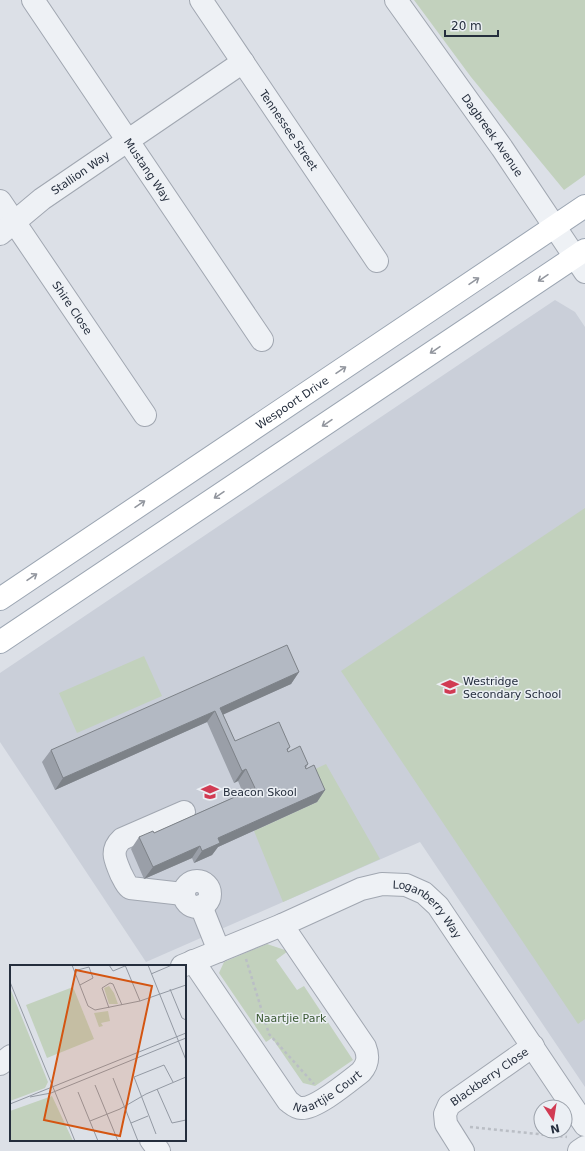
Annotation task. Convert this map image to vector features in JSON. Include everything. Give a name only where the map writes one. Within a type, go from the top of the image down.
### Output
[{"type":"main road","name":"Wespoort Drive","points":[[0,599],[585,206]]},
{"type":"main road","points":[[0,642],[582,259]]},
{"type":"street","name":"Mustang Way","points":[[33,0],[262,340]]},
{"type":"street","name":"Tennessee Street","points":[[201,0],[376,261]]},
{"type":"street","name":"Dagbreek Avenue","points":[[396,0],[502,148],[555,226],[582,259]]},
{"type":"street","name":"Stallion Way","points":[[7,228],[42,199],[243,62]]},
{"type":"street","name":"Shire Close","points":[[0,201],[7,228],[145,415]]},
{"type":"street","points":[[184,812],[122,839],[115,847],[114,858],[126,884],[130,888],[192,900],[219,950]]},
{"type":"street","name":"Loganberry Way","points":[[187,964],[282,925],[361,889],[382,884],[406,885],[424,893],[438,906],[533,1046],[580,1140]]},
{"type":"street","name":"Naartjie Court","points":[[187,964],[288,1101],[294,1106],[300,1108],[315,1105],[361,1072],[365,1067],[368,1056],[365,1047],[282,925]]},
{"type":"street","name":"Blackberry Close","points":[[446,1124],[445,1114],[449,1105],[533,1046]]},
{"type":"street","points":[[0,1064],[10,1057]]},
{"type":"street","points":[[446,1124],[463,1151]]},
{"type":"street","points":[[152,1141],[159,1151]]},
{"type":"path","points":[[245,954],[269,1034],[319,1089],[315,1105]]},
{"type":"path","points":[[446,1124],[580,1140]]},
{"type":"shaded area","points":[[555,300],[575,312],[585,327],[585,1087],[420,842],[146,962],[0,742],[0,673]]},
{"type":"green space","points":[[414,0],[585,0],[585,175],[564,190],[471,77]]},
{"type":"green space","points":[[585,508],[585,1019],[578,1024],[341,671]]},
{"type":"green space","points":[[144,656],[162,696],[77,733],[59,693]]},
{"type":"green space","points":[[326,764],[380,859],[283,902],[254,831],[317,802],[296,778]]},
{"type":"green space","name":"Naartjie Park","points":[[267,944],[288,951],[276,960],[297,990],[304,986],[353,1060],[315,1086],[303,1083],[272,1038],[266,1042],[219,973],[224,962]]},
{"type":"building","points":[[287,645],[299,672],[220,708],[235,741],[279,722],[290,747],[287,749],[288,752],[300,746],[308,764],[305,766],[306,769],[314,765],[325,790],[218,838],[220,843],[202,851],[200,846],[153,867],[139,837],[153,831],[154,833],[255,788],[246,769],[242,771],[215,711],[63,778],[51,750]]},
{"type":"place","name":"Westridge Secondary School","points":[[450,687]]},
{"type":"place","name":"Beacon Skool","points":[[210,792]]}]
